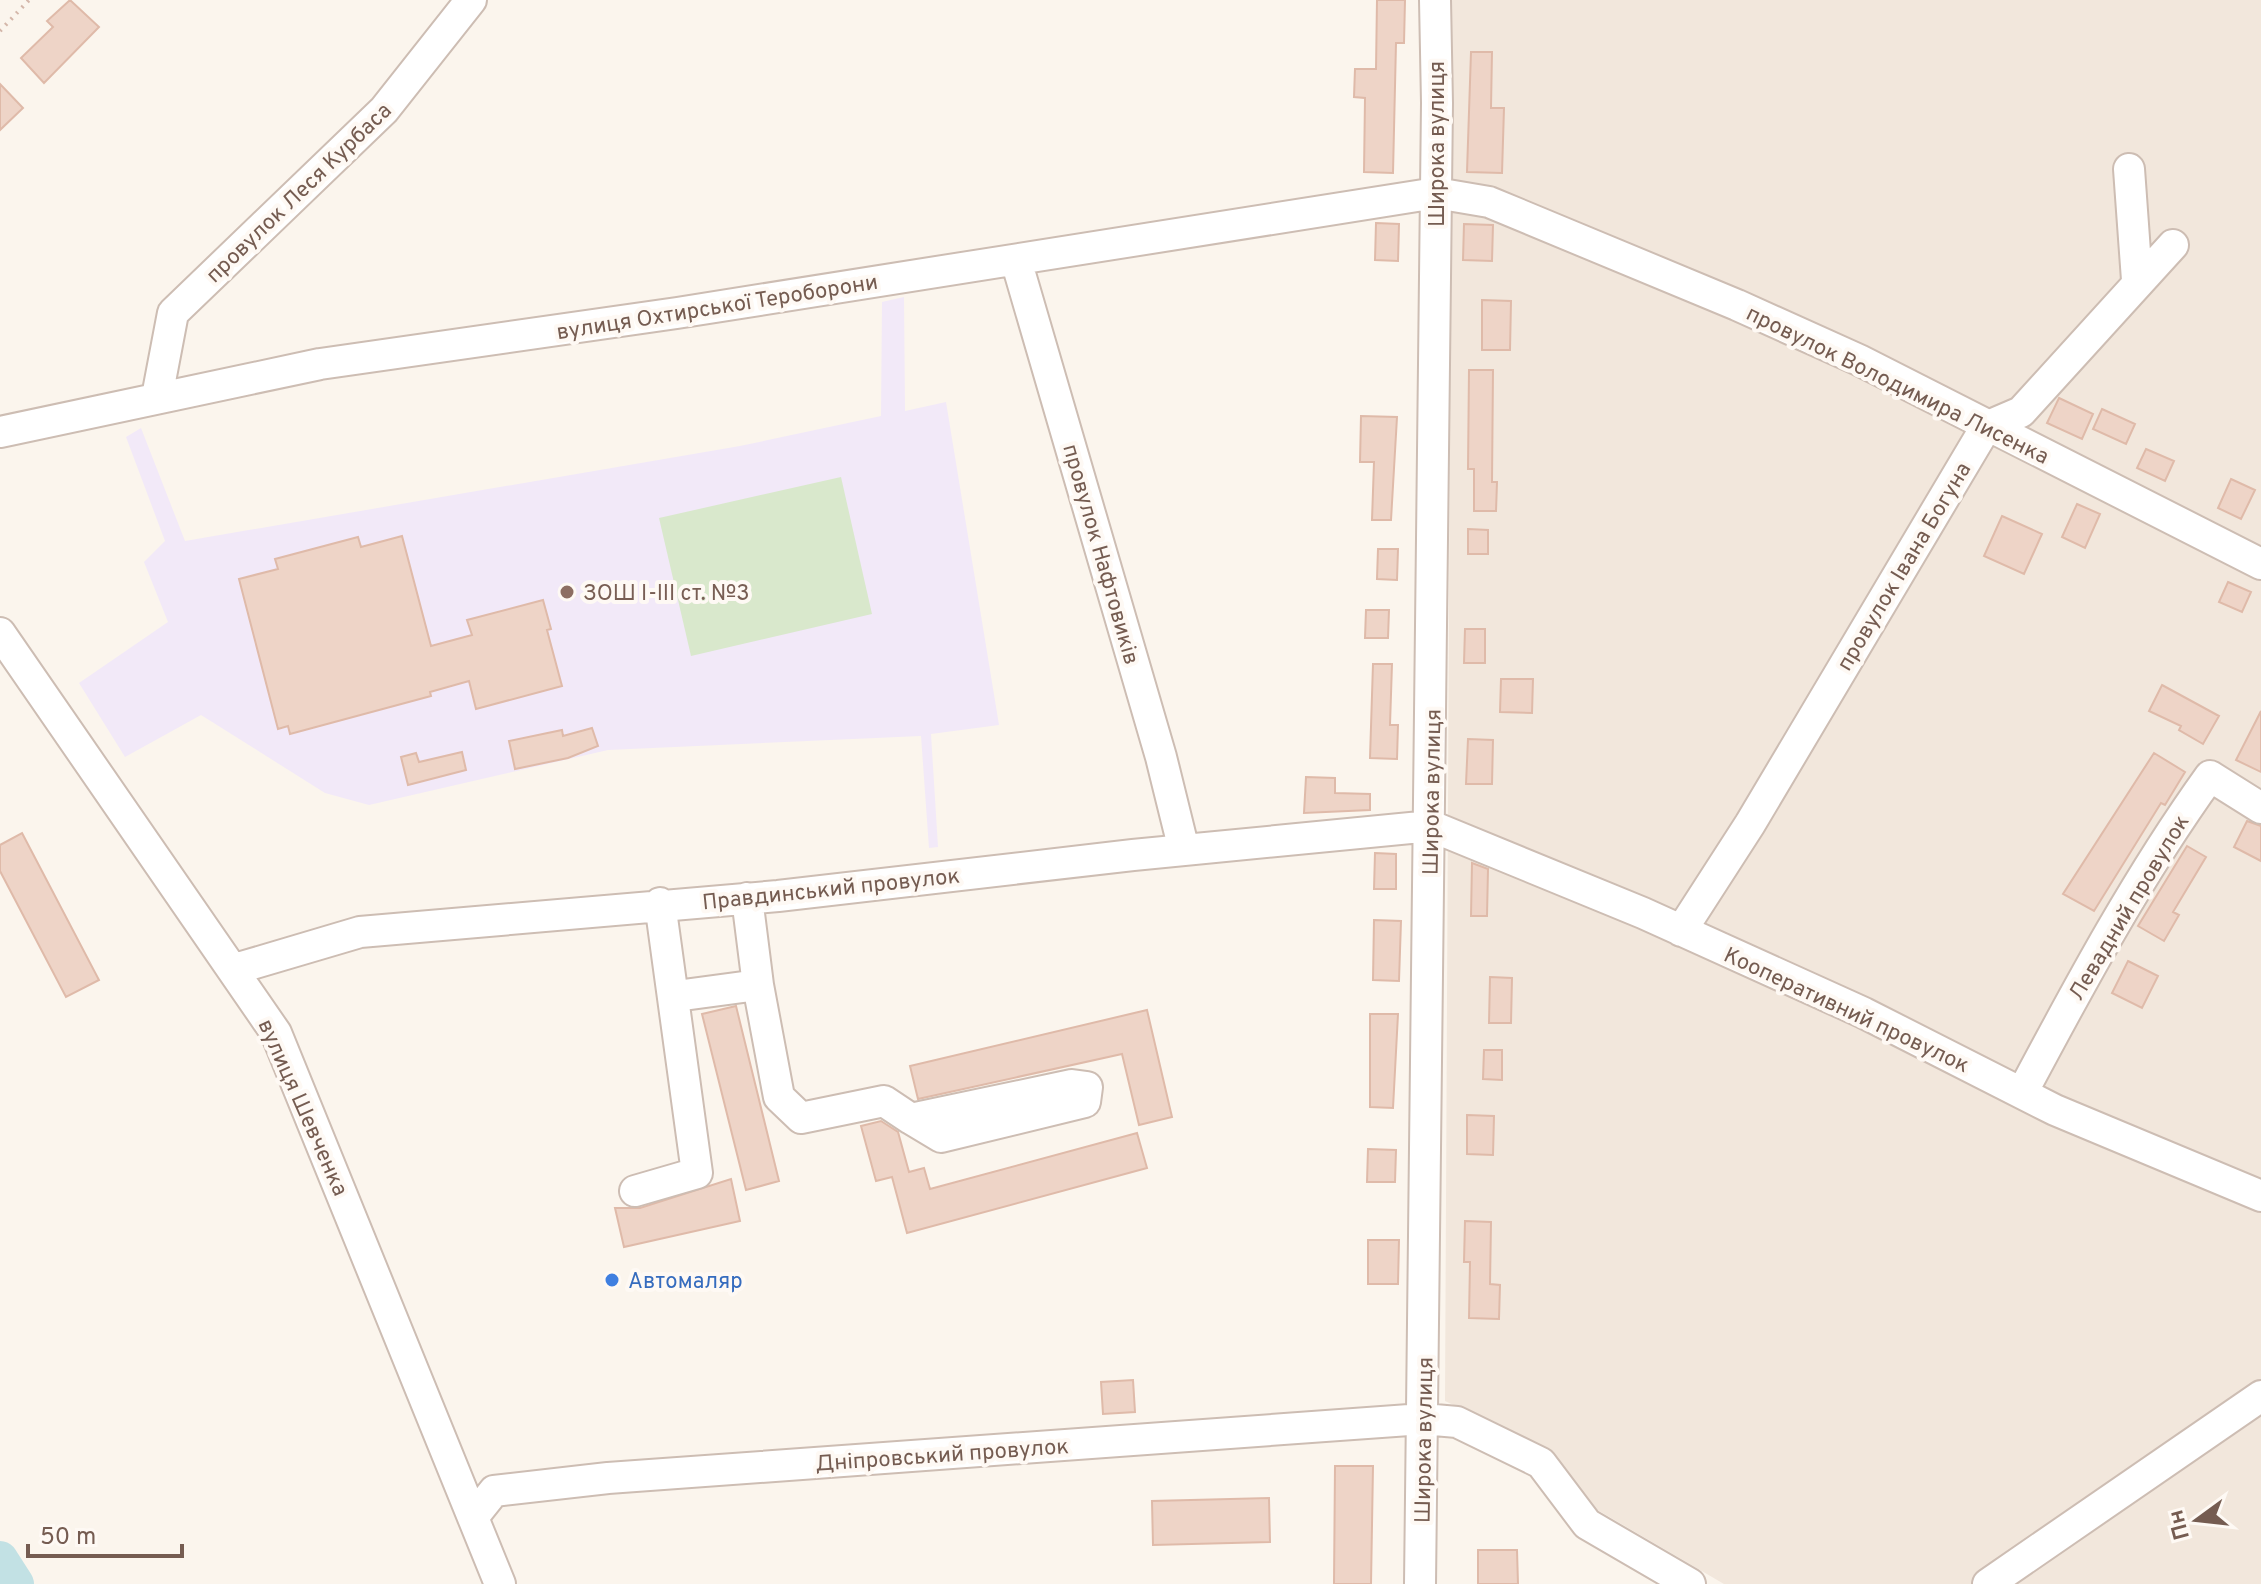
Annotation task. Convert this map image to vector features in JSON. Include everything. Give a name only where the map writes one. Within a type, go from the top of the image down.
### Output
[{"type":"street","name":"провулок Леся Курбаса","points":[[157,397],[173,313],[384,110],[471,0]]},
{"type":"street","name":"Широка вулиця","points":[[1420,1584],[1431,826],[1435,0]]},
{"type":"street","points":[[2129,169],[2137,280]]},
{"type":"street","name":"вулиця Охтирської Тероборони","points":[[0,432],[320,364],[1016,260],[1436,193]]},
{"type":"street","name":"провулок Володимира Лисенка","points":[[1436,193],[1489,202],[1737,305],[1859,360],[2261,564]]},
{"type":"street","points":[[1986,427],[2021,412],[2137,280],[2173,245]]},
{"type":"street","name":"провулок Нафтовиків","points":[[1016,260],[1157,743],[1184,850]]},
{"type":"street","name":"провулок Івана Богуна","points":[[1681,931],[1750,824],[1986,427]]},
{"type":"street","name":"вулиця Шевченка","points":[[0,633],[235,969],[276,1033],[500,1584]]},
{"type":"street","name":"Левадний провулок","points":[[2022,1093],[2084,975],[2168,834],[2210,776],[2261,808]]},
{"type":"street","name":"Правдинський провулок","points":[[235,969],[360,932],[660,903],[747,898],[1431,826]]},
{"type":"street","name":"Кооперативний провулок","points":[[1431,826],[1681,931],[1864,1013],[2022,1093],[2261,1196]]},
{"type":"street","points":[[747,898],[758,985],[779,1097],[801,1118],[884,1101],[911,1119],[941,1137],[1085,1102],[1087,1087],[1072,1085],[911,1119]]},
{"type":"street","points":[[635,1191],[697,1173],[676,996],[660,903]]},
{"type":"street","points":[[676,996],[758,985]]},
{"type":"street","points":[[1988,1584],[2261,1396]]},
{"type":"street","name":"Дніпровський провулок","points":[[474,1516],[494,1491],[593,1480],[1423,1419],[1457,1422],[1541,1463],[1587,1524],[1690,1584]]},
{"type":"path","points":[[0,31],[29,0]]},
{"type":"shaded area","points":[[1452,0],[2261,0],[2261,1584],[1724,1584],[1594,1508],[1550,1450],[1445,1401]]},
{"type":"shaded area","name":"ЗОШ І-ІІІ ст. №3","points":[[904,297],[905,411],[946,402],[999,725],[931,734],[938,847],[929,848],[921,736],[608,750],[369,805],[325,793],[201,715],[125,757],[79,683],[168,622],[144,562],[165,541],[126,437],[141,428],[185,541],[740,446],[881,416],[882,302]]},
{"type":"green space","points":[[841,477],[872,614],[691,656],[659,518]]},
{"type":"building","points":[[70,0],[99,27],[44,83],[21,58],[53,27],[47,21]]},
{"type":"building","points":[[1377,0],[1405,0],[1404,43],[1396,43],[1393,173],[1364,172],[1365,98],[1354,97],[1355,69],[1376,69]]},
{"type":"building","points":[[1471,52],[1492,52],[1491,108],[1504,108],[1502,173],[1467,172]]},
{"type":"building","points":[[0,84],[23,108],[0,130]]},
{"type":"building","points":[[1376,223],[1399,224],[1398,261],[1375,260]]},
{"type":"building","points":[[1464,224],[1493,225],[1492,261],[1463,260]]},
{"type":"building","points":[[1482,300],[1511,301],[1510,350],[1482,350]]},
{"type":"building","points":[[1469,370],[1493,370],[1492,482],[1497,482],[1496,511],[1474,511],[1474,469],[1468,469]]},
{"type":"building","points":[[2059,398],[2093,414],[2082,439],[2047,423]]},
{"type":"building","points":[[2102,409],[2135,424],[2126,444],[2093,429]]},
{"type":"building","points":[[1361,416],[1397,417],[1391,520],[1372,520],[1374,462],[1360,462]]},
{"type":"building","points":[[2146,449],[2174,461],[2165,481],[2137,468]]},
{"type":"building","points":[[2231,479],[2255,490],[2241,519],[2218,508]]},
{"type":"building","points":[[2077,504],[2100,514],[2085,548],[2062,537]]},
{"type":"building","points":[[2002,516],[2042,534],[2024,574],[1984,556]]},
{"type":"building","points":[[1468,529],[1488,530],[1488,554],[1468,554]]},
{"type":"building","points":[[402,536],[431,646],[472,635],[467,620],[543,600],[551,629],[547,630],[562,686],[476,709],[469,681],[430,692],[431,696],[290,734],[288,726],[278,729],[239,579],[278,569],[275,559],[358,537],[361,547]]},
{"type":"building","points":[[1378,549],[1398,549],[1397,580],[1377,579]]},
{"type":"building","points":[[2228,582],[2251,592],[2242,612],[2219,602]]},
{"type":"building","points":[[1366,610],[1389,610],[1388,638],[1365,638]]},
{"type":"building","points":[[1465,629],[1485,629],[1485,663],[1464,663]]},
{"type":"building","points":[[1373,664],[1392,664],[1390,725],[1398,725],[1397,759],[1370,758]]},
{"type":"building","points":[[1501,679],[1533,679],[1532,713],[1500,712]]},
{"type":"building","points":[[2162,685],[2219,716],[2203,744],[2179,730],[2181,726],[2149,711]]},
{"type":"building","points":[[2261,711],[2261,772],[2236,760]]},
{"type":"building","points":[[592,728],[598,746],[568,758],[515,769],[509,741],[562,730],[563,736]]},
{"type":"building","points":[[1468,739],[1493,740],[1492,784],[1466,784]]},
{"type":"building","points":[[462,752],[466,770],[408,785],[401,757],[416,753],[419,762]]},
{"type":"building","points":[[2154,753],[2185,772],[2165,805],[2161,803],[2094,911],[2063,894]]},
{"type":"building","points":[[1306,777],[1335,778],[1335,793],[1370,794],[1370,810],[1304,813]]},
{"type":"building","points":[[2247,821],[2261,826],[2261,861],[2234,847]]},
{"type":"building","points":[[22,833],[99,980],[66,997],[0,871],[0,845]]},
{"type":"building","points":[[2187,846],[2206,857],[2173,912],[2179,915],[2164,941],[2138,926]]},
{"type":"building","points":[[1375,853],[1396,854],[1396,889],[1374,889]]},
{"type":"building","points":[[1472,863],[1488,869],[1487,916],[1471,916]]},
{"type":"building","points":[[1374,920],[1401,921],[1399,981],[1373,980]]},
{"type":"building","points":[[2128,961],[2158,976],[2142,1008],[2112,993]]},
{"type":"building","points":[[1490,977],[1512,978],[1511,1023],[1489,1023]]},
{"type":"building","points":[[736,1006],[779,1181],[746,1190],[702,1014]]},
{"type":"building","points":[[1147,1010],[1172,1117],[1139,1125],[1122,1054],[918,1099],[910,1066]]},
{"type":"building","points":[[1370,1014],[1398,1014],[1393,1108],[1370,1107]]},
{"type":"building","points":[[1484,1050],[1502,1050],[1502,1080],[1483,1079]]},
{"type":"building","points":[[1467,1115],[1494,1116],[1493,1155],[1467,1154]]},
{"type":"building","points":[[881,1121],[898,1132],[909,1172],[924,1168],[930,1189],[1137,1133],[1147,1168],[907,1233],[892,1177],[876,1181],[861,1126]]},
{"type":"building","points":[[1368,1149],[1396,1150],[1395,1182],[1367,1182]]},
{"type":"building","points":[[731,1179],[740,1221],[624,1247],[615,1208],[640,1208]]},
{"type":"building","points":[[1465,1221],[1491,1222],[1490,1284],[1500,1285],[1499,1319],[1469,1318],[1470,1262],[1464,1262]]},
{"type":"building","points":[[1368,1240],[1399,1240],[1398,1284],[1368,1284]]},
{"type":"building","points":[[1133,1380],[1135,1412],[1103,1414],[1101,1382]]},
{"type":"building","points":[[1335,1466],[1373,1466],[1371,1584],[1334,1584]]},
{"type":"building","points":[[1269,1498],[1270,1542],[1153,1545],[1152,1501]]},
{"type":"building","points":[[1478,1550],[1517,1550],[1518,1584],[1478,1584]]},
{"type":"waterway","points":[[0,1559],[16,1584]]},
{"type":"place","name":"ЗОШ І-ІІІ ст. №3","points":[[567,592]]},
{"type":"place","name":"Автомаляр","points":[[612,1280]]}]
